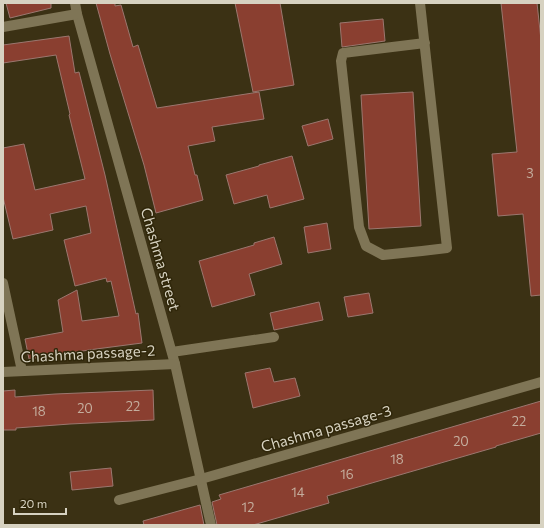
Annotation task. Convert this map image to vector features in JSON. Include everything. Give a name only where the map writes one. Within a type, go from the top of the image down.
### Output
[{"type":"street","name":"Chashma street","points":[[75,3],[172,352],[211,525]]},
{"type":"street","points":[[420,3],[425,43],[447,248],[383,255],[366,246],[359,227],[341,61],[343,52],[425,43]]},
{"type":"street","points":[[3,27],[77,14]]},
{"type":"street","points":[[3,283],[22,371]]},
{"type":"street","points":[[172,352],[274,337]]},
{"type":"street","name":"Chashma passage-2","points":[[3,372],[175,364]]},
{"type":"street","name":"Chashma passage-3","points":[[119,500],[201,479],[541,382]]},
{"type":"building","points":[[6,3],[51,3],[51,8],[10,18]]},
{"type":"building","points":[[96,3],[115,3],[115,6],[121,5],[133,47],[138,45],[157,108],[259,92],[264,119],[212,127],[215,141],[188,146],[203,200],[156,213],[144,165]]},
{"type":"building","points":[[235,3],[280,3],[294,85],[253,92]]},
{"type":"building","points":[[501,3],[537,3],[541,40],[541,295],[531,296],[523,214],[498,216],[492,154],[517,152]]},
{"type":"building","points":[[383,19],[385,41],[342,47],[340,23]]},
{"type":"building","points":[[69,36],[75,73],[79,72],[105,175],[136,314],[138,313],[142,343],[29,359],[25,339],[63,332],[58,300],[77,290],[82,321],[119,316],[111,281],[107,282],[106,278],[75,286],[64,240],[91,233],[86,206],[50,214],[53,230],[13,239],[3,197],[3,148],[24,144],[35,190],[85,179],[56,55],[3,63],[3,45]]},
{"type":"building","points":[[413,92],[421,226],[369,229],[361,95]]},
{"type":"building","points":[[328,119],[333,139],[308,146],[302,126]]},
{"type":"building","points":[[292,156],[304,199],[270,208],[267,195],[234,204],[226,175]]},
{"type":"building","points":[[327,223],[331,249],[308,253],[304,227]]},
{"type":"building","points":[[274,237],[282,264],[249,274],[255,295],[212,307],[199,261],[254,245],[254,243]]},
{"type":"building","points":[[369,293],[373,313],[348,317],[344,297]]},
{"type":"building","points":[[319,302],[323,320],[274,330],[270,313]]},
{"type":"building","points":[[270,368],[274,382],[295,378],[300,396],[253,408],[245,373]]},
{"type":"building","points":[[15,390],[15,397],[153,390],[154,420],[70,424],[3,430],[3,391]]},
{"type":"building","points":[[541,401],[541,433],[327,496],[329,503],[253,525],[217,525],[212,502],[221,499],[219,495]]},
{"type":"building","points":[[111,468],[113,486],[72,490],[70,472]]},
{"type":"building","points":[[200,505],[204,525],[144,525],[143,521]]}]
